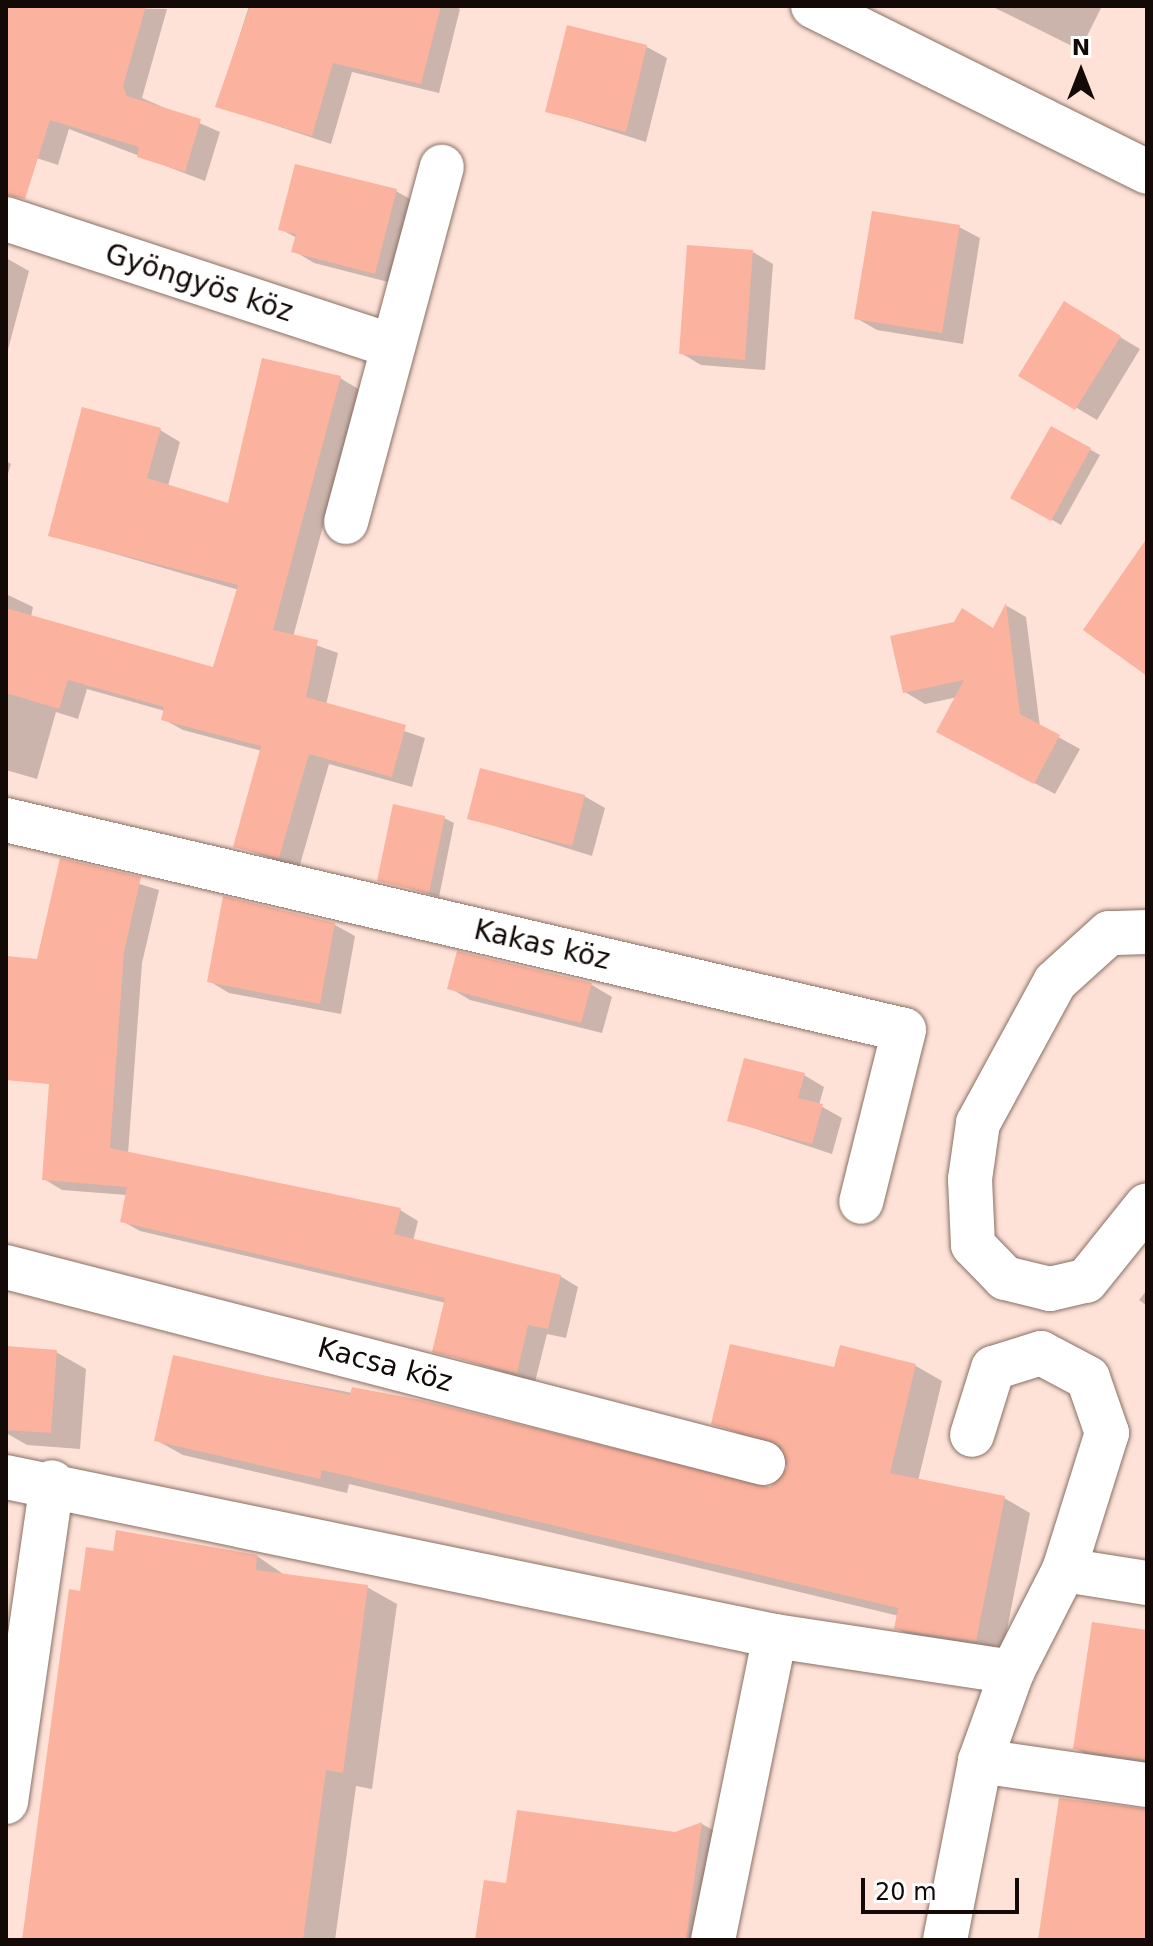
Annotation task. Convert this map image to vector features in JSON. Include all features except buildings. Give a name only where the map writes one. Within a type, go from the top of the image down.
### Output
[{"type":"street","points":[[813,6],[1147,172]]},
{"type":"street","points":[[346,522],[442,167]]},
{"type":"street","name":"Gyöngyös köz","points":[[6,219],[392,346]]},
{"type":"street","name":"Kakas köz","points":[[6,820],[904,1030],[861,1202]]},
{"type":"street","points":[[1147,932],[1109,933],[1055,982],[978,1123],[970,1179],[973,1245],[1005,1278],[1050,1289],[1086,1281],[1147,1205]]},
{"type":"street","name":"Kacsa köz","points":[[6,1267],[763,1463]]},
{"type":"street","points":[[945,1940],[980,1761],[1012,1672],[1064,1570],[1107,1433],[1088,1378],[1041,1353],[993,1368],[972,1435]]},
{"type":"street","points":[[6,1477],[52,1482],[775,1636],[1012,1672]]},
{"type":"street","points":[[6,1802],[52,1482]]},
{"type":"street","points":[[1064,1570],[1147,1583]]},
{"type":"street","points":[[713,1940],[775,1636]]},
{"type":"street","points":[[980,1761],[1147,1785]]}]
